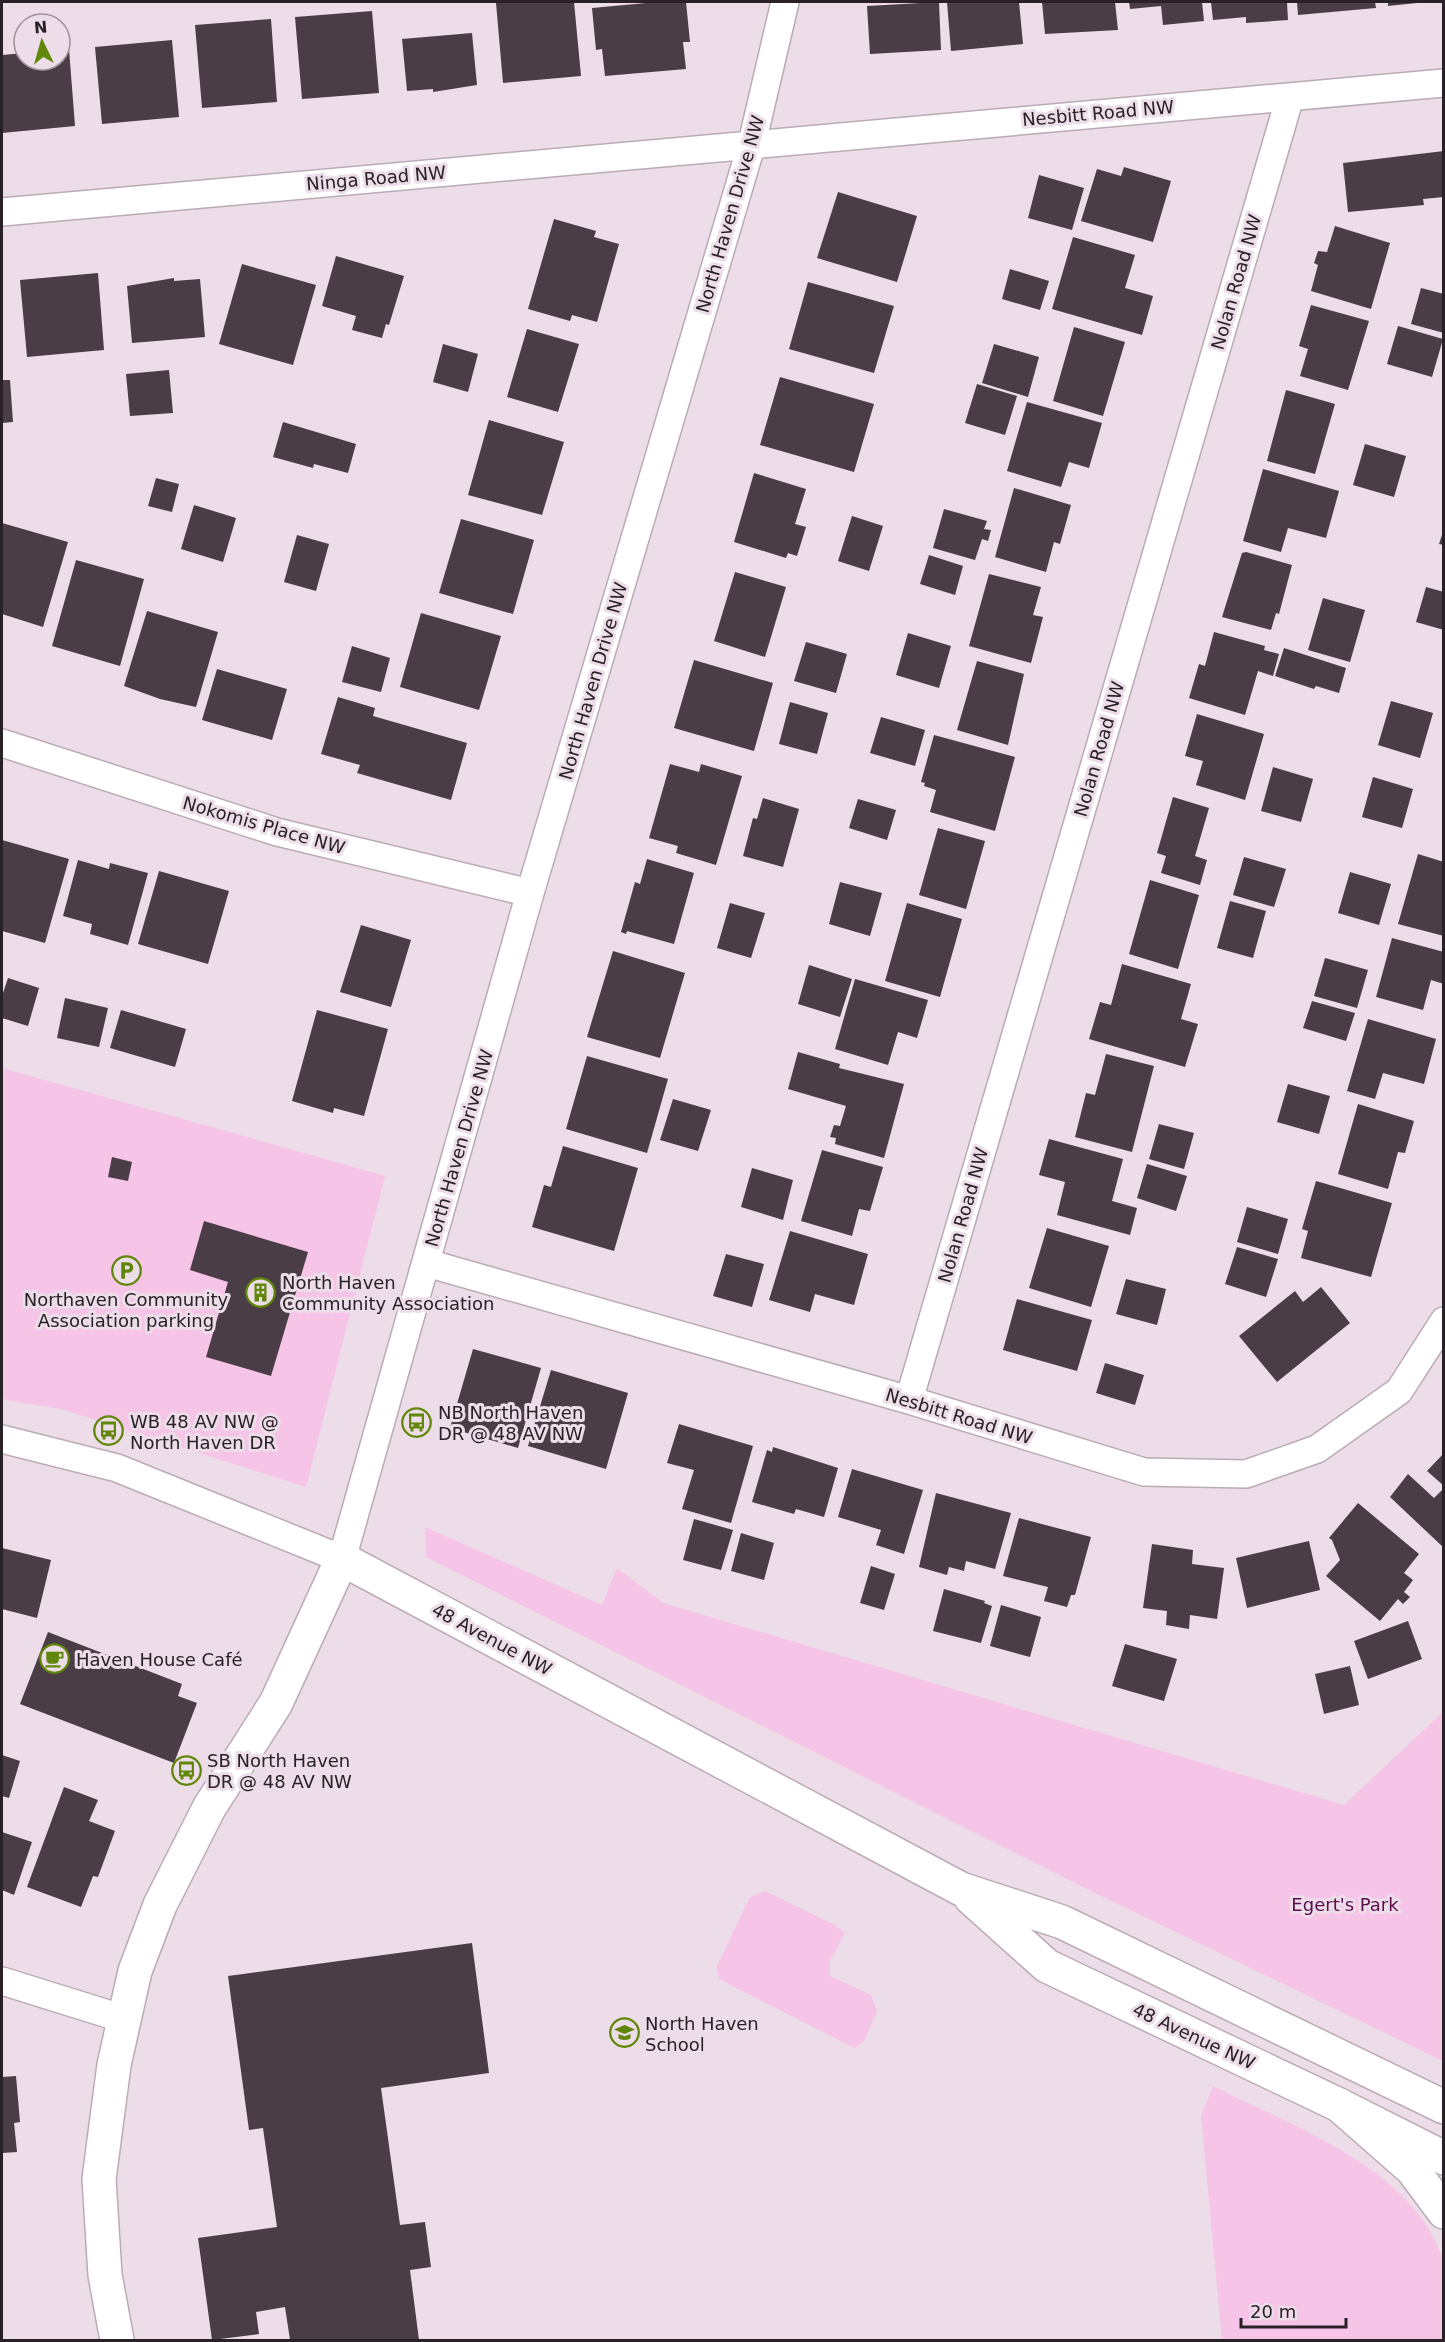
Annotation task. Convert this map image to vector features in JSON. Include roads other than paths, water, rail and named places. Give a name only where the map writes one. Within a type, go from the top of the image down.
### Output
[{"type":"street","name":"North Haven Drive NW","points":[[117,2340],[105,2276],[99,2179],[114,2065],[135,1971],[160,1905],[209,1808],[276,1703],[342,1559],[531,893],[752,143],[785,2]]},
{"type":"street","name":"Nesbitt Road NW","points":[[752,143],[1443,83]]},
{"type":"street","name":"Nolan Road NW","points":[[909,1400],[1290,97]]},
{"type":"street","name":"Ninga Road NW","points":[[2,212],[752,143]]},
{"type":"street","name":"Nokomis Place NW","points":[[2,743],[277,832],[531,893]]},
{"type":"street","name":"Nesbitt Road NW","points":[[427,1263],[909,1400],[1144,1472],[1246,1474],[1317,1449],[1399,1391],[1443,1321]]},
{"type":"street","name":"48 Avenue NW","points":[[2,1439],[117,1468],[342,1559],[961,1889],[1062,1922],[1443,2107]]},
{"type":"street","name":"48 Avenue NW","points":[[961,1889],[1047,1966],[1338,2104],[1443,2158]]},
{"type":"street","points":[[2,1981],[124,2019]]},
{"type":"street","points":[[1338,2104],[1412,2169],[1443,2212]]},
{"type":"place","name":"Northaven Community Association parking","points":[[126,1270]]},
{"type":"place","name":"North Haven Community Association","points":[[261,1292]]},
{"type":"place","name":"NB North Haven DR @ 48 AV NW","points":[[417,1422]]},
{"type":"place","name":"WB 48 AV NW @ North Haven DR","points":[[109,1431]]},
{"type":"place","name":"Haven House Café","points":[[55,1659]]},
{"type":"place","name":"SB North Haven DR @ 48 AV NW","points":[[186,1770]]},
{"type":"place","name":"North Haven School","points":[[624,2033]]},
{"type":"park label","name":"Egert's Park","points":[[1345,1904]]}]
